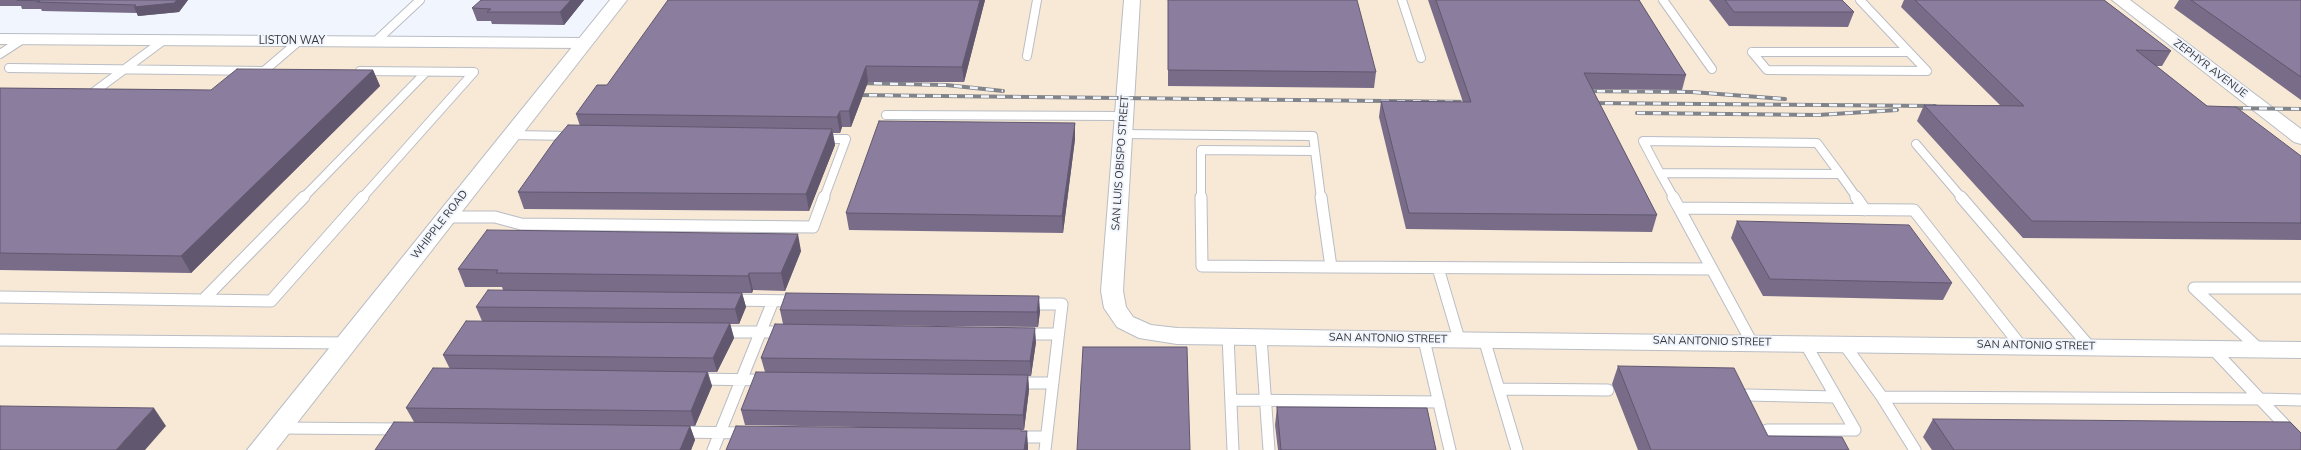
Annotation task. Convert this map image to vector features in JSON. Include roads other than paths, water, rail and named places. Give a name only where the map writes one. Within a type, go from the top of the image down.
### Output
[{"type":"main road","name":"WHIPPLE ROAD","points":[[261,450],[618,0]]},
{"type":"street","name":"SAN LUIS OBISPO STREET","points":[[1125,322],[1114,308],[1112,291],[1132,0]]},
{"type":"street","name":"ZEPHYR AVENUE","points":[[2120,0],[2301,138]]},
{"type":"street","name":"LISTON WAY","points":[[0,39],[583,43]]},
{"type":"street","name":"SAN ANTONIO STREET","points":[[1125,322],[1148,332],[1178,336],[1424,340],[1459,339],[2089,346],[2301,350]]},
{"type":"lane","points":[[376,42],[420,0]]},
{"type":"lane","points":[[1027,56],[1037,0]]},
{"type":"lane","points":[[1402,0],[1421,58]]},
{"type":"lane","points":[[1663,0],[1712,69]]},
{"type":"lane","points":[[1860,0],[1927,71],[1766,70],[1752,52],[1909,52]]},
{"type":"lane","points":[[0,54],[23,39]]},
{"type":"lane","points":[[85,98],[164,40]]},
{"type":"lane","points":[[264,71],[299,41]]},
{"type":"lane","points":[[9,68],[278,71]]},
{"type":"lane","points":[[0,297],[271,301],[474,72],[350,71]]},
{"type":"lane","points":[[203,300],[426,72]]},
{"type":"lane","points":[[886,115],[1124,125],[1313,136],[1331,268]]},
{"type":"lane","points":[[511,135],[584,136]]},
{"type":"lane","points":[[446,217],[495,217],[521,224],[813,227],[846,139],[814,139]]},
{"type":"lane","points":[[1752,343],[1644,141],[1817,143],[1865,210]]},
{"type":"lane","points":[[1916,144],[2089,346]]},
{"type":"lane","points":[[1315,151],[1201,150],[1202,266],[1331,268],[1712,269]]},
{"type":"lane","points":[[1660,173],[1840,174]]},
{"type":"lane","points":[[1679,208],[1914,210],[2021,346]]},
{"type":"lane","points":[[1438,268],[1459,339]]},
{"type":"lane","points":[[2259,349],[2194,288],[2301,288]]},
{"type":"lane","points":[[718,300],[804,301]]},
{"type":"lane","points":[[713,450],[773,301]]},
{"type":"lane","points":[[1015,304],[1062,304],[1045,450]]},
{"type":"lane","points":[[705,332],[792,332]]},
{"type":"lane","points":[[1011,334],[1058,334]]},
{"type":"lane","points":[[1228,336],[1233,450]]},
{"type":"lane","points":[[1261,337],[1269,450]]},
{"type":"lane","points":[[0,340],[346,343]]},
{"type":"lane","points":[[1424,340],[1450,450]]},
{"type":"lane","points":[[1484,340],[1517,450]]},
{"type":"lane","points":[[1767,430],[1855,430],[1805,344]]},
{"type":"lane","points":[[1844,344],[1882,397],[1916,450]]},
{"type":"lane","points":[[2212,348],[2301,442]]},
{"type":"lane","points":[[686,379],[773,380]]},
{"type":"lane","points":[[1005,382],[1053,383]]},
{"type":"lane","points":[[1499,389],[1608,390]]},
{"type":"lane","points":[[1747,395],[1835,397]]},
{"type":"lane","points":[[1882,397],[2301,400]]},
{"type":"lane","points":[[1231,400],[1439,402]]},
{"type":"lane","points":[[279,428],[413,429]]},
{"type":"lane","points":[[665,432],[759,433]]},
{"type":"lane","points":[[1006,436],[1046,437]]},
{"type":"railway","points":[[858,83],[946,85],[1003,91]]},
{"type":"railway","points":[[1581,91],[1692,92],[1785,99]]},
{"type":"railway","points":[[853,95],[1473,102]]},
{"type":"railway","points":[[1589,103],[1935,106]]},
{"type":"railway","points":[[2227,108],[2301,109]]},
{"type":"railway","points":[[1637,113],[1818,115],[1897,110]]}]
